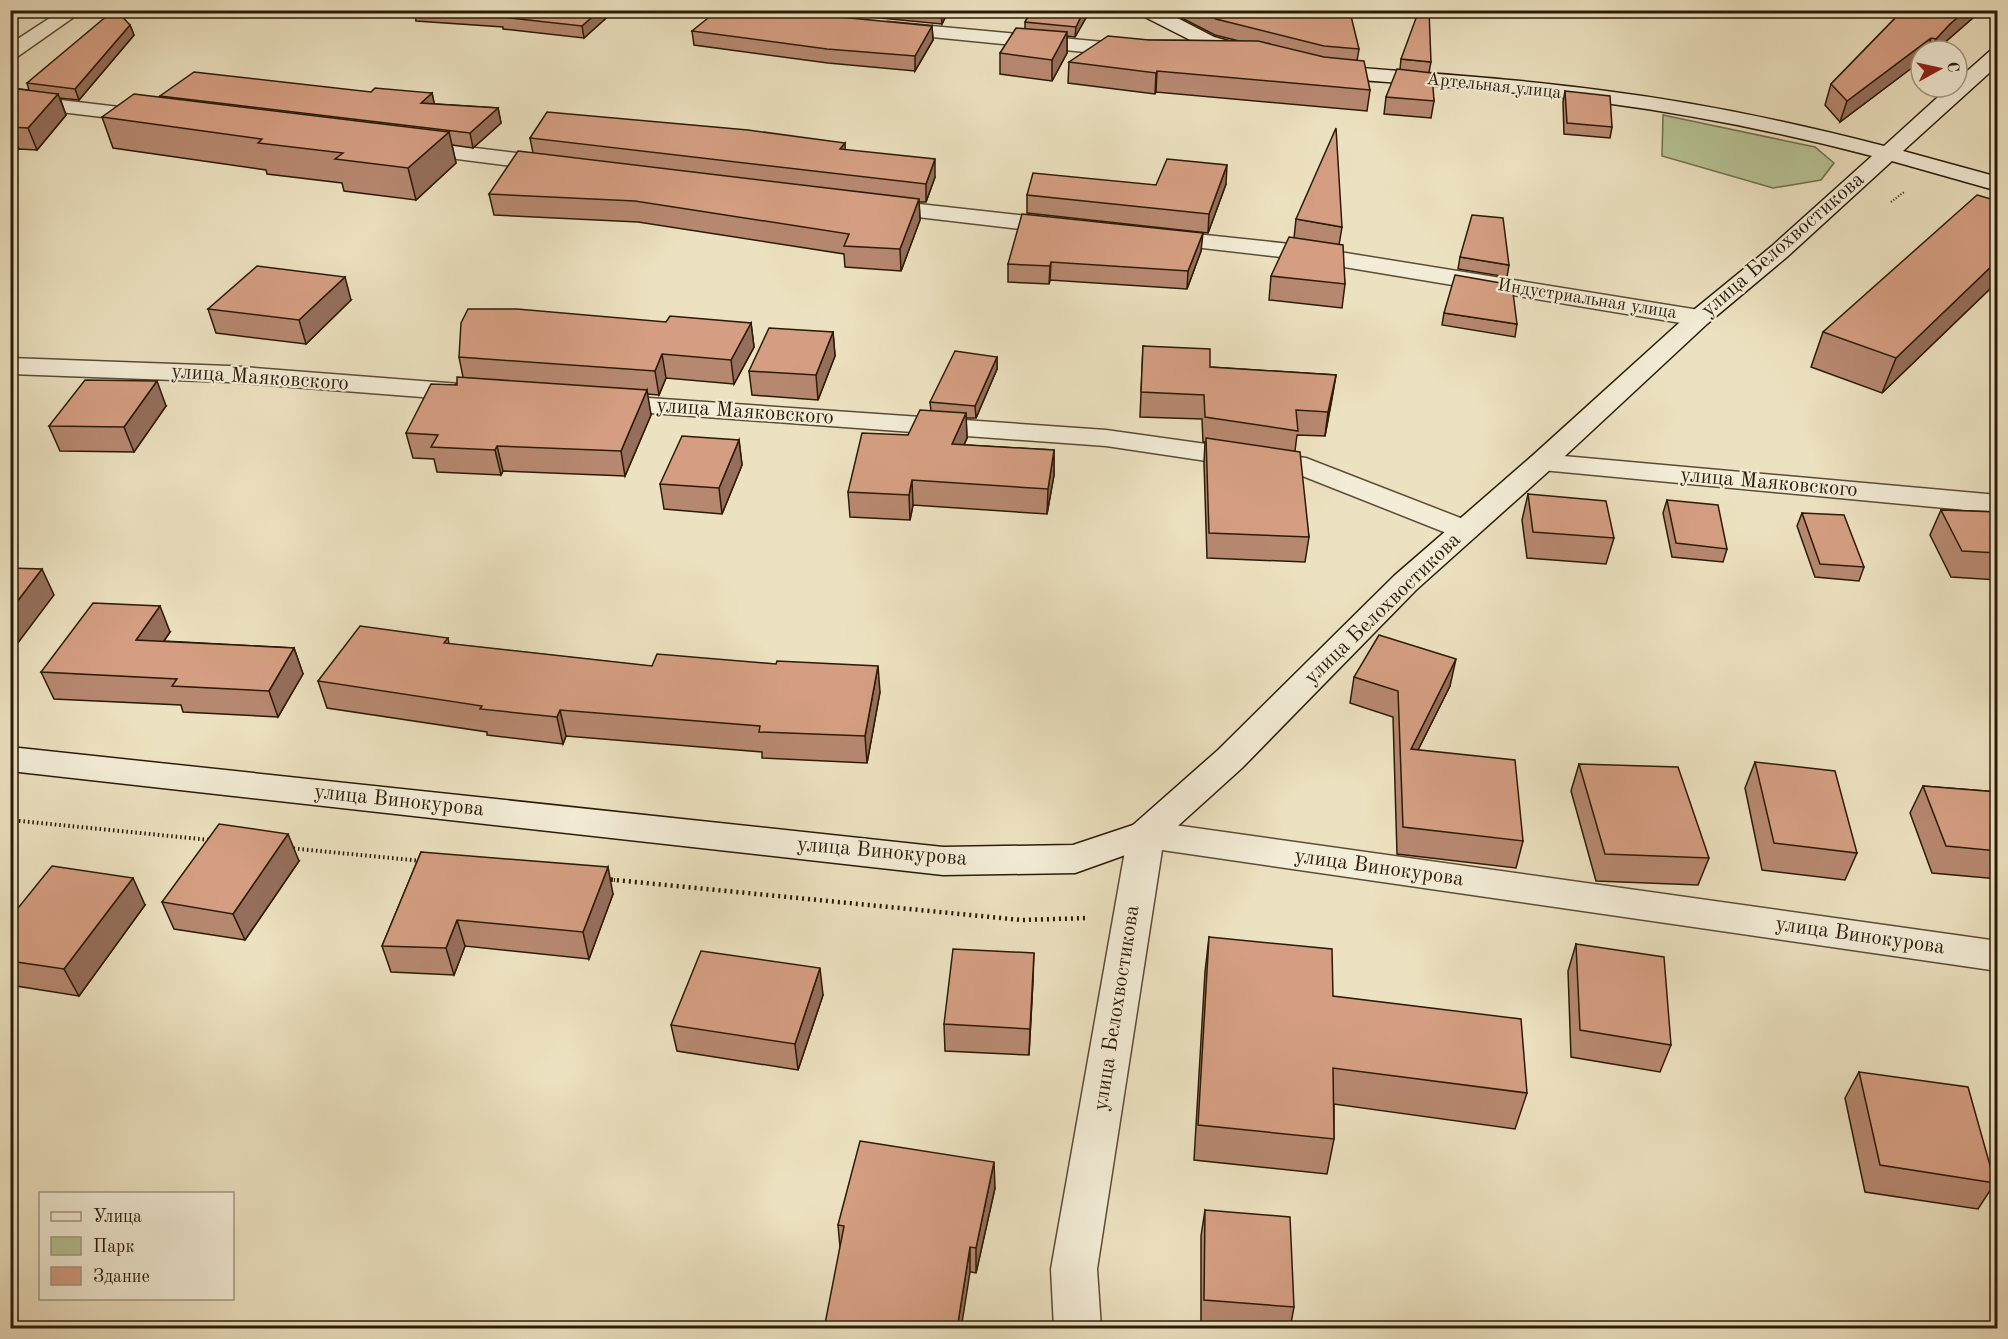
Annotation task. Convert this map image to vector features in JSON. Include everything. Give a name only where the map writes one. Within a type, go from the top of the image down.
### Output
[{"type":"street","points":[[10,53],[75,10]]},
{"type":"street","points":[[701,10],[781,18]]},
{"type":"street","points":[[1146,10],[1207,41],[1260,56],[1184,53]]},
{"type":"street","points":[[874,27],[1160,52]]},
{"type":"street","name":"улица Белохвостикова","points":[[1077,1329],[1074,1269],[1146,834],[1230,759],[1405,583],[1541,463],[1699,318],[1780,251],[1998,54]]},
{"type":"street","name":"Артельная улица","points":[[1299,65],[1322,70],[1644,102],[1889,153]]},
{"type":"street","points":[[10,100],[175,119]]},
{"type":"street","points":[[388,145],[577,168]]},
{"type":"street","points":[[1889,153],[1998,184]]},
{"type":"street","points":[[857,204],[1091,230]]},
{"type":"street","name":"Индустриальная улица","points":[[1138,235],[1290,251],[1699,318]]},
{"type":"street","name":"улица Маяковского","points":[[10,366],[229,374],[497,395]]},
{"type":"street","name":"улица Маяковского","points":[[579,401],[1118,439],[1306,467],[1465,530]]},
{"type":"street","name":"улица Маяковского","points":[[1541,463],[1998,504]]},
{"type":"street","name":"улица Винокурова","points":[[10,759],[943,861],[1075,859],[1146,834],[1998,956]]},
{"type":"path","points":[[10,820],[222,842]]},
{"type":"path","points":[[282,847],[425,861]]},
{"type":"path","points":[[604,879],[1021,920]]},
{"type":"green space","points":[[1663,115],[1815,147],[1834,163],[1821,180],[1773,188],[1662,156]]},
{"type":"building","points":[[114,10],[130,25],[75,89],[27,83]]},
{"type":"building","points":[[442,10],[600,10],[582,26],[501,17],[503,15]]},
{"type":"building","points":[[718,10],[767,10],[932,26],[915,56],[827,49],[692,31]]},
{"type":"building","points":[[1032,10],[1084,10],[1076,27],[1025,22]]},
{"type":"building","points":[[1199,10],[1320,10],[1351,16],[1359,49],[1324,46],[1216,19]]},
{"type":"building","points":[[1419,10],[1429,10],[1431,62],[1401,59]]},
{"type":"building","points":[[1903,10],[1966,10],[1936,39],[1909,39],[1909,54],[1847,101],[1831,84]]},
{"type":"building","points":[[1016,28],[1067,32],[1052,60],[1000,53]]},
{"type":"building","points":[[1108,36],[1149,40],[1258,41],[1324,57],[1364,61],[1370,90],[1157,71],[1156,73],[1069,62]]},
{"type":"building","points":[[1397,69],[1432,73],[1434,101],[1386,97]]},
{"type":"building","points":[[194,72],[371,92],[375,88],[432,93],[421,103],[498,108],[470,133],[160,96]]},
{"type":"building","points":[[10,88],[58,94],[28,128],[10,127]]},
{"type":"building","points":[[1565,91],[1610,96],[1612,127],[1567,123]]},
{"type":"building","points":[[134,94],[449,132],[408,168],[335,159],[343,153],[258,143],[262,139],[102,117]]},
{"type":"building","points":[[547,112],[748,130],[845,143],[840,149],[935,159],[926,184],[530,138]]},
{"type":"building","points":[[1336,128],[1342,227],[1296,219]]},
{"type":"building","points":[[518,151],[919,199],[900,249],[844,246],[849,234],[635,201],[489,194]]},
{"type":"building","points":[[1167,159],[1227,165],[1209,214],[1027,195],[1033,173],[1156,185]]},
{"type":"building","points":[[1977,195],[1998,201],[1998,260],[1896,358],[1823,332]]},
{"type":"building","points":[[1022,214],[1203,233],[1188,271],[1051,262],[1050,266],[1008,264]]},
{"type":"building","points":[[1472,215],[1503,218],[1509,265],[1460,257]]},
{"type":"building","points":[[1289,237],[1343,245],[1345,284],[1271,276]]},
{"type":"building","points":[[257,266],[345,277],[299,320],[208,309]]},
{"type":"building","points":[[1455,275],[1512,285],[1517,324],[1444,313]]},
{"type":"building","points":[[468,309],[517,309],[666,322],[670,316],[751,323],[731,360],[662,354],[655,371],[459,357],[461,323]]},
{"type":"building","points":[[769,328],[833,332],[816,375],[749,371]]},
{"type":"building","points":[[1143,346],[1210,349],[1210,367],[1336,375],[1328,412],[1296,410],[1298,431],[1205,417],[1204,395],[1141,392]]},
{"type":"building","points":[[955,351],[997,357],[975,406],[930,402]]},
{"type":"building","points":[[457,377],[647,390],[621,451],[497,446],[495,450],[431,447],[438,435],[406,433],[431,384],[457,385]]},
{"type":"building","points":[[85,380],[157,381],[124,427],[49,426]]},
{"type":"building","points":[[920,410],[966,413],[952,444],[1054,450],[1048,489],[912,480],[909,495],[848,492],[862,433],[908,435]]},
{"type":"building","points":[[682,436],[739,440],[719,488],[660,484]]},
{"type":"building","points":[[1206,438],[1300,452],[1309,537],[1209,533]]},
{"type":"building","points":[[1528,494],[1606,501],[1614,538],[1533,532]]},
{"type":"building","points":[[1667,500],[1718,505],[1727,549],[1676,543]]},
{"type":"building","points":[[1941,510],[1998,512],[1998,553],[1962,551]]},
{"type":"building","points":[[1802,513],[1844,515],[1864,567],[1820,564]]},
{"type":"building","points":[[10,568],[42,569],[10,611]]},
{"type":"building","points":[[93,603],[160,606],[136,640],[294,648],[269,691],[172,686],[177,679],[41,672]]},
{"type":"building","points":[[360,626],[448,638],[444,643],[652,666],[657,654],[776,664],[777,661],[878,666],[865,736],[759,732],[760,726],[560,710],[557,717],[480,709],[482,706],[318,681]]},
{"type":"building","points":[[1379,635],[1456,659],[1411,749],[1515,760],[1523,841],[1403,827],[1398,691],[1354,677]]},
{"type":"building","points":[[1755,762],[1835,771],[1857,853],[1774,843]]},
{"type":"building","points":[[1579,764],[1678,767],[1709,858],[1605,854]]},
{"type":"building","points":[[1923,786],[1998,792],[1998,851],[1946,846]]},
{"type":"building","points":[[219,824],[288,834],[233,914],[162,902]]},
{"type":"building","points":[[421,852],[608,867],[583,932],[457,920],[446,948],[382,946]]},
{"type":"building","points":[[52,866],[133,878],[64,969],[10,961],[10,918]]},
{"type":"building","points":[[1209,937],[1332,949],[1333,996],[1521,1019],[1527,1093],[1333,1068],[1334,1139],[1198,1125]]},
{"type":"building","points":[[1576,944],[1664,957],[1671,1045],[1580,1030]]},
{"type":"building","points":[[953,949],[1034,953],[1030,1029],[944,1024]]},
{"type":"building","points":[[701,951],[820,968],[795,1044],[671,1025]]},
{"type":"building","points":[[1859,1072],[1968,1087],[1995,1183],[1880,1165]]},
{"type":"building","points":[[860,1141],[994,1162],[976,1248],[970,1247],[957,1329],[824,1329],[844,1226],[838,1225]]},
{"type":"building","points":[[1205,1210],[1290,1217],[1294,1307],[1204,1300]]}]
